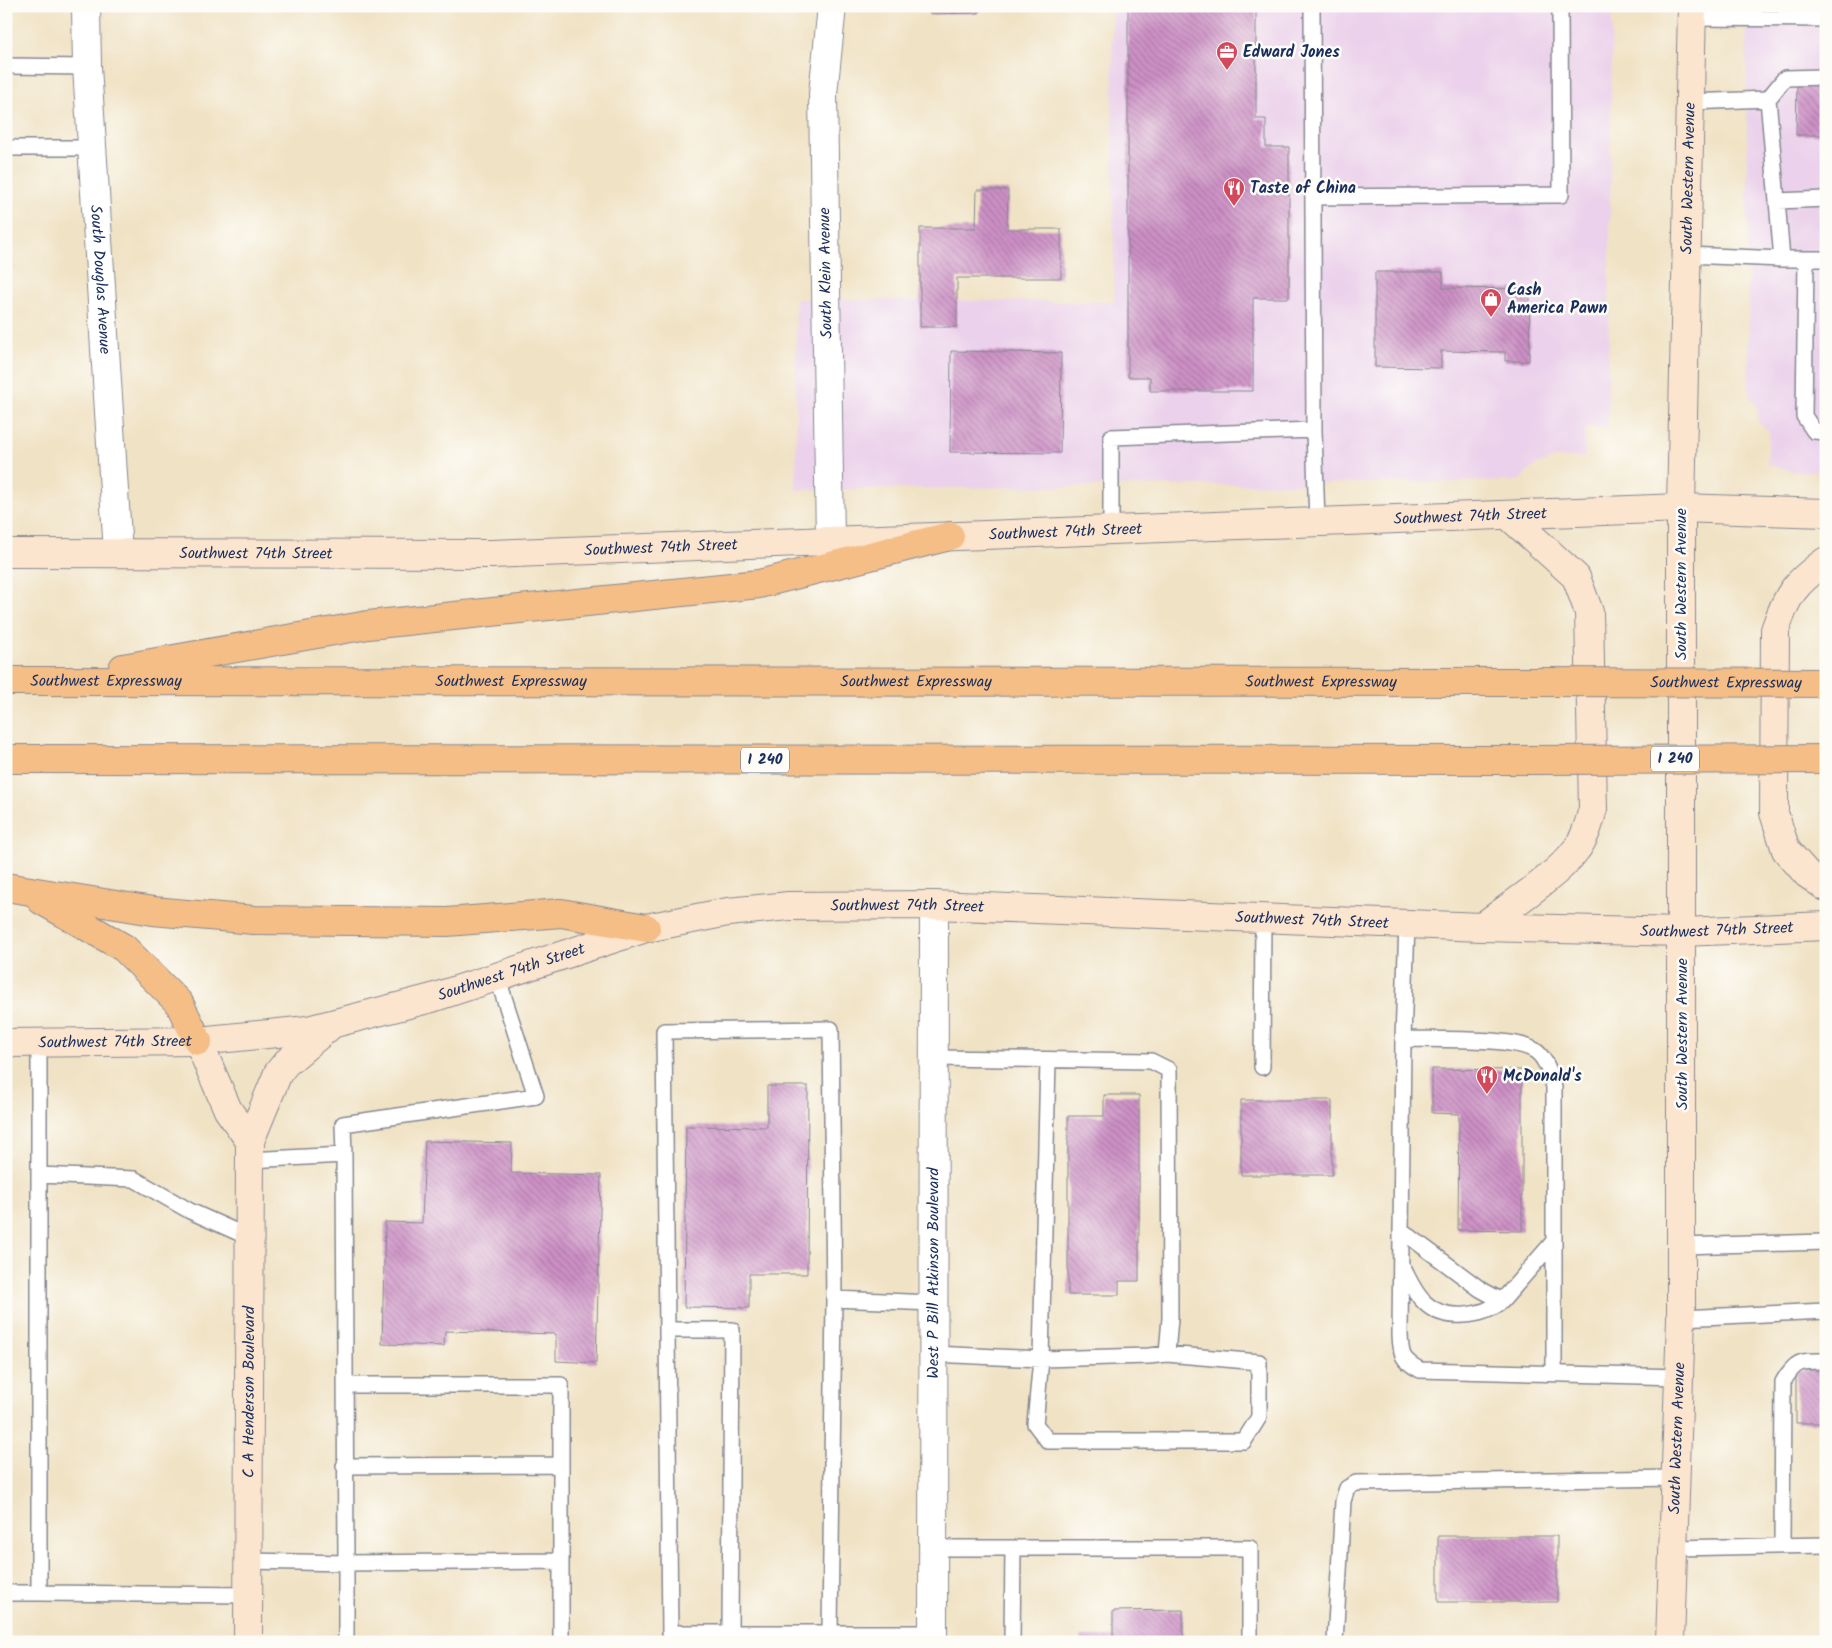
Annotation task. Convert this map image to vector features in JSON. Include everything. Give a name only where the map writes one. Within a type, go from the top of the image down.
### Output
[{"type":"highway","points":[[52,681],[368,624],[759,584],[950,536]]},
{"type":"highway","name":"Southwest Expressway","points":[[6,681],[1826,683]]},
{"type":"highway","name":"I 240","points":[[6,759],[1826,759]]},
{"type":"highway","points":[[17,889],[153,911],[254,920],[447,922],[560,913],[646,928]]},
{"type":"highway","points":[[17,889],[124,948],[179,1004],[198,1041]]},
{"type":"main road","name":"South Western Avenue","points":[[1670,1642],[1681,1318],[1681,508],[1692,12]]},
{"type":"main road","name":"Southwest 74th Street","points":[[6,552],[492,554],[1681,508],[1826,513]]},
{"type":"main road","points":[[1482,927],[1563,865],[1576,851],[1583,838],[1593,809],[1589,612],[1576,577],[1509,516]]},
{"type":"main road","points":[[1826,561],[1804,577],[1784,601],[1775,630],[1774,813],[1786,850],[1807,874],[1826,887]]},
{"type":"main road","name":"Southwest 74th Street","points":[[6,1043],[198,1041],[248,1038],[308,1030],[432,998],[646,928],[728,912],[789,906],[934,906],[1482,927],[1682,932],[1826,926]]},
{"type":"main road","name":"C A Henderson Boulevard","points":[[248,1642],[248,1237],[250,1151],[278,1073],[286,1063],[332,1024]]},
{"type":"main road","points":[[198,1041],[228,1110],[250,1151]]},
{"type":"street","name":"South Douglas Avenue","points":[[86,6],[88,67],[118,553]]},
{"type":"street","name":"South Klein Avenue","points":[[830,541],[823,94],[832,6]]},
{"type":"street","name":"West P Bill Atkinson Boulevard","points":[[933,1638],[934,906]]},
{"type":"lane","points":[[1312,6],[1314,430],[1317,523]]},
{"type":"lane","points":[[1313,197],[1561,195],[1560,6]]},
{"type":"lane","points":[[1692,12],[1826,19]]},
{"type":"lane","points":[[6,66],[88,67]]},
{"type":"lane","points":[[1782,259],[1768,100],[1786,78],[1826,77]]},
{"type":"lane","points":[[1690,102],[1768,100]]},
{"type":"lane","points":[[6,148],[93,148]]},
{"type":"lane","points":[[1777,202],[1826,199]]},
{"type":"lane","points":[[1687,255],[1826,259]]},
{"type":"lane","points":[[1806,259],[1804,416],[1814,431],[1826,432]]},
{"type":"lane","points":[[1111,530],[1111,436],[1314,430]]},
{"type":"lane","points":[[1262,1067],[1263,918]]},
{"type":"lane","points":[[1407,924],[1403,1039],[1400,1263],[1400,1350],[1406,1362],[1420,1370],[1679,1377]]},
{"type":"lane","points":[[346,1642],[343,1124],[536,1096],[496,976]]},
{"type":"lane","points":[[830,1633],[834,1298],[831,1029],[664,1031],[670,1633],[830,1633],[933,1638]]},
{"type":"lane","points":[[1403,1039],[1517,1042],[1536,1050],[1551,1073],[1554,1087],[1554,1374]]},
{"type":"lane","points":[[39,1043],[39,1592]]},
{"type":"lane","points":[[934,1058],[1151,1061],[1169,1070],[1170,1318],[1167,1354]]},
{"type":"lane","points":[[934,1354],[1041,1359],[1167,1354],[1259,1362],[1259,1417],[1244,1441],[1048,1441],[1035,1424],[1041,1359],[1048,1060]]},
{"type":"lane","points":[[250,1151],[344,1155]]},
{"type":"lane","points":[[39,1175],[134,1179],[190,1211],[248,1237]]},
{"type":"lane","points":[[1401,1230],[1480,1290],[1502,1301]]},
{"type":"lane","points":[[1400,1263],[1419,1297],[1435,1310],[1452,1314],[1473,1314],[1491,1310],[1502,1301],[1554,1241]]},
{"type":"lane","points":[[1681,1246],[1826,1242]]},
{"type":"lane","points":[[834,1298],[934,1302]]},
{"type":"lane","points":[[1681,1318],[1826,1311]]},
{"type":"lane","points":[[667,1330],[732,1330],[730,1633]]},
{"type":"lane","points":[[1782,1546],[1783,1382],[1791,1368],[1801,1361],[1826,1361]]},
{"type":"lane","points":[[346,1385],[561,1385],[562,1642]]},
{"type":"lane","points":[[344,1466],[562,1465]]},
{"type":"lane","points":[[1335,1642],[1344,1501],[1347,1488],[1356,1483],[1676,1478]]},
{"type":"lane","points":[[1674,1548],[1826,1545]]},
{"type":"lane","points":[[933,1548],[1250,1548],[1250,1642]]},
{"type":"lane","points":[[1012,1642],[1013,1548]]},
{"type":"lane","points":[[248,1561],[346,1563],[562,1561]]},
{"type":"lane","points":[[6,1592],[248,1595]]},
{"type":"shaded area","points":[[1112,6],[1612,6],[1608,426],[1585,428],[1585,457],[1554,458],[1535,466],[1518,481],[796,490],[796,299],[1114,302]]},
{"type":"shaded area","points":[[1746,6],[1826,6],[1826,472],[1792,471],[1767,464],[1769,431],[1758,422],[1757,405],[1749,395]]},
{"type":"building","points":[[930,6],[979,6],[979,13],[930,14]]},
{"type":"building","points":[[1128,6],[1256,6],[1256,119],[1266,119],[1266,147],[1289,147],[1289,298],[1253,298],[1253,391],[1150,391],[1150,377],[1128,377]]},
{"type":"building","points":[[1797,83],[1826,83],[1826,135],[1796,135]]},
{"type":"building","points":[[977,190],[1008,190],[1007,229],[1061,229],[1061,278],[957,278],[957,327],[920,327],[920,228],[976,228]]},
{"type":"building","points":[[6,223],[10,299],[6,300]]},
{"type":"building","points":[[1375,272],[1443,272],[1443,288],[1530,289],[1529,361],[1505,361],[1505,352],[1441,351],[1441,368],[1375,367]]},
{"type":"building","points":[[951,351],[1061,353],[1060,453],[950,452]]},
{"type":"building","points":[[1432,1069],[1522,1070],[1522,1231],[1458,1230],[1459,1114],[1432,1113]]},
{"type":"building","points":[[767,1086],[808,1086],[807,1274],[749,1274],[749,1308],[684,1307],[686,1126],[767,1127]]},
{"type":"building","points":[[1104,1095],[1139,1095],[1139,1281],[1119,1281],[1119,1295],[1068,1295],[1068,1116],[1104,1116]]},
{"type":"building","points":[[1241,1100],[1332,1100],[1332,1175],[1241,1175]]},
{"type":"building","points":[[425,1141],[512,1143],[511,1173],[601,1175],[596,1363],[556,1361],[556,1334],[445,1331],[444,1346],[382,1344],[385,1222],[422,1223]]},
{"type":"building","points":[[1796,1370],[1826,1370],[1826,1423],[1796,1423]]},
{"type":"building","points":[[1438,1536],[1557,1536],[1557,1602],[1438,1602]]},
{"type":"building","points":[[1183,1610],[1183,1642],[1080,1642],[1080,1637],[1113,1637],[1113,1611]]},
{"type":"place","name":"Edward Jones","points":[[1227,71]]},
{"type":"place","name":"Taste of China","points":[[1234,207]]},
{"type":"place","name":"Cash America Pawn","points":[[1491,318]]},
{"type":"place","name":"McDonald's","points":[[1487,1095]]}]
